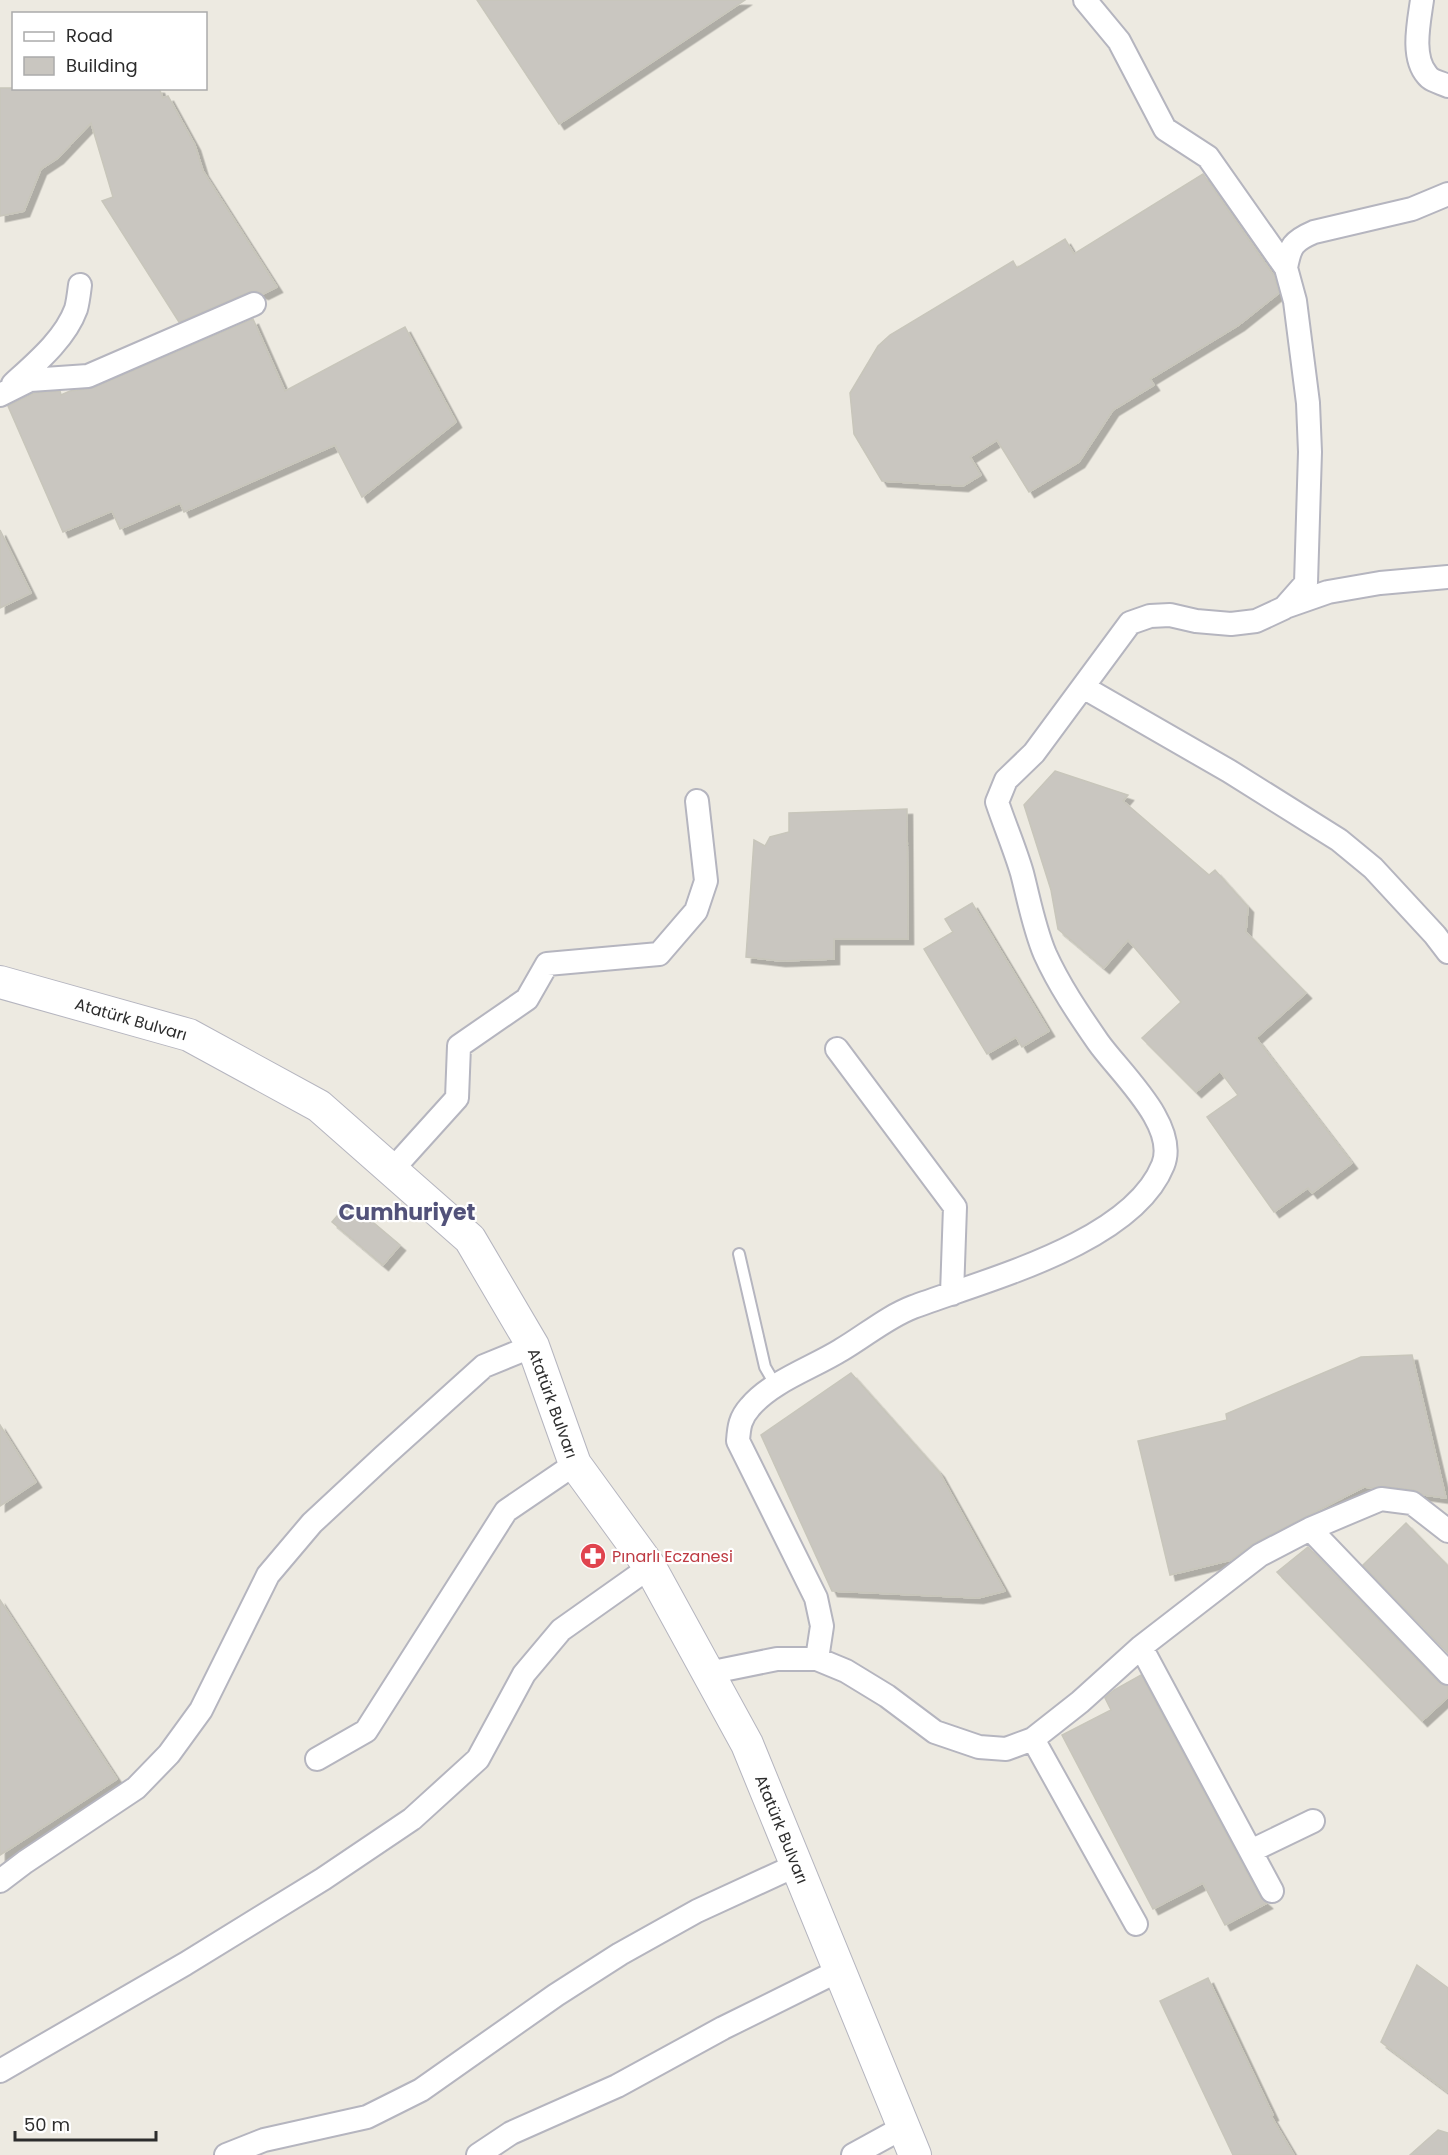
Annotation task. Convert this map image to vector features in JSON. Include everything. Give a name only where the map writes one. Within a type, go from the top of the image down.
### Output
[{"type":"street","points":[[1085,0],[1119,41],[1165,129],[1208,157],[1286,268],[1295,301],[1308,403],[1310,452],[1306,584],[1284,608]]},
{"type":"street","points":[[1422,0],[1417,34],[1421,64],[1428,77],[1448,86]]},
{"type":"street","points":[[1286,268],[1290,249],[1300,238],[1314,232],[1443,198]]},
{"type":"street","points":[[3,393],[41,358],[62,332],[76,308],[80,285]]},
{"type":"street","points":[[3,393],[30,380],[88,376],[254,304]]},
{"type":"street","points":[[816,1659],[822,1626],[816,1598],[738,1441],[739,1422],[750,1406],[776,1386],[840,1351],[910,1308],[1012,1272],[1067,1248],[1119,1219],[1149,1189],[1164,1164],[1165,1141],[1155,1114],[1100,1045],[1068,999],[1045,952],[1034,924],[1021,871],[997,802],[1006,780],[1034,753],[1130,623],[1150,616],[1170,615],[1196,621],[1231,624],[1256,621],[1328,592],[1380,583],[1448,577]]},
{"type":"street","points":[[1083,687],[1229,771],[1339,840],[1373,868],[1436,935],[1448,952]]},
{"type":"street","points":[[392,1170],[457,1098],[459,1047],[526,999],[548,964],[659,954],[696,911],[706,881],[697,801]]},
{"type":"street","name":"Atatürk Bulvarı","points":[[0,982],[189,1035],[319,1106],[470,1239],[533,1346],[575,1464],[650,1567],[747,1744],[910,2141]]},
{"type":"street","points":[[837,1049],[955,1208],[952,1294]]},
{"type":"street","points":[[0,1881],[136,1788],[169,1754],[201,1710],[268,1575],[312,1523],[484,1366],[533,1346]]},
{"type":"street","points":[[317,1759],[366,1731],[506,1511],[575,1464]]},
{"type":"street","points":[[708,1673],[777,1659],[816,1659],[846,1671],[887,1696],[935,1732],[979,1747],[1006,1749],[1033,1739],[1080,1702],[1141,1647],[1260,1555],[1310,1529],[1381,1499],[1412,1503],[1448,1531]]},
{"type":"street","points":[[1310,1529],[1448,1673]]},
{"type":"street","points":[[0,2072],[195,1958],[323,1879],[412,1819],[477,1759],[525,1674],[561,1630],[650,1567]]},
{"type":"street","points":[[1141,1647],[1272,1891]]},
{"type":"street","points":[[1033,1739],[1136,1924]]},
{"type":"street","points":[[1251,1851],[1312,1821]]},
{"type":"street","points":[[226,2155],[264,2140],[367,2117],[421,2090],[556,1995],[620,1954],[697,1911],[797,1865]]},
{"type":"street","points":[[478,2155],[511,2133],[617,2086],[723,2028],[840,1970]]},
{"type":"street","points":[[853,2155],[910,2141]]},
{"type":"lane","points":[[739,1254],[765,1366],[776,1386]]},
{"type":"building","points":[[477,0],[745,0],[559,124]]},
{"type":"building","points":[[0,88],[12,88],[12,90],[160,90],[163,98],[168,96],[195,145],[203,171],[277,287],[263,294],[256,291],[249,292],[179,322],[102,201],[113,197],[91,123],[58,158],[41,169],[24,211],[0,216]]},
{"type":"building","points":[[1203,174],[1274,276],[1279,293],[1239,325],[1150,379],[1154,385],[1113,410],[1079,462],[1029,492],[997,440],[970,457],[981,475],[963,486],[882,481],[854,434],[850,393],[878,346],[890,335],[1013,261],[1017,268],[1065,239],[1074,254]]},
{"type":"building","points":[[253,319],[285,391],[405,327],[456,422],[362,497],[335,445],[184,512],[180,503],[120,529],[112,511],[63,532],[8,406],[34,393],[60,391],[61,395],[70,391],[93,388]]},
{"type":"building","points":[[0,530],[31,593],[0,608]]},
{"type":"building","points":[[1055,771],[1128,795],[1123,801],[1209,875],[1215,870],[1248,907],[1246,932],[1306,993],[1256,1038],[1352,1163],[1312,1193],[1308,1188],[1274,1212],[1207,1117],[1238,1095],[1220,1071],[1196,1092],[1142,1038],[1181,1002],[1128,940],[1104,968],[1058,929],[1051,890],[1024,805]]},
{"type":"building","points":[[907,809],[908,939],[834,939],[834,959],[780,961],[746,957],[754,840],[765,846],[770,837],[789,832],[789,813]]},
{"type":"building","points":[[972,903],[1049,1031],[1022,1047],[1016,1037],[987,1054],[924,949],[953,932],[945,919]]},
{"type":"building","points":[[349,1202],[400,1245],[383,1265],[332,1222]]},
{"type":"building","points":[[1412,1355],[1446,1498],[1424,1495],[1414,1490],[1383,1486],[1364,1487],[1254,1543],[1231,1560],[1170,1575],[1138,1441],[1227,1420],[1226,1414],[1361,1357]]},
{"type":"building","points":[[851,1373],[939,1472],[1005,1591],[978,1598],[832,1591],[761,1435]]},
{"type":"building","points":[[0,1425],[36,1482],[0,1506]]},
{"type":"building","points":[[1406,1523],[1448,1566],[1448,1653],[1363,1565]]},
{"type":"building","points":[[1308,1547],[1438,1682],[1448,1686],[1448,1697],[1422,1721],[1277,1572]]},
{"type":"building","points":[[0,1600],[117,1779],[0,1855]]},
{"type":"building","points":[[1141,1675],[1260,1897],[1267,1903],[1225,1925],[1203,1883],[1153,1909],[1062,1735],[1111,1710],[1105,1698],[1114,1690]]},
{"type":"building","points":[[1417,1965],[1448,1988],[1448,2092],[1381,2042]]},
{"type":"building","points":[[1208,1978],[1273,2115],[1271,2116],[1294,2155],[1233,2155],[1160,2001]]},
{"type":"building","points":[[1438,2130],[1448,2133],[1448,2155],[1410,2155]]},
{"type":"place","name":"Pınarlı Eczanesi","points":[[593,1556]]},
{"type":"district","name":"Cumhuriyet","points":[[407,1212]]}]
